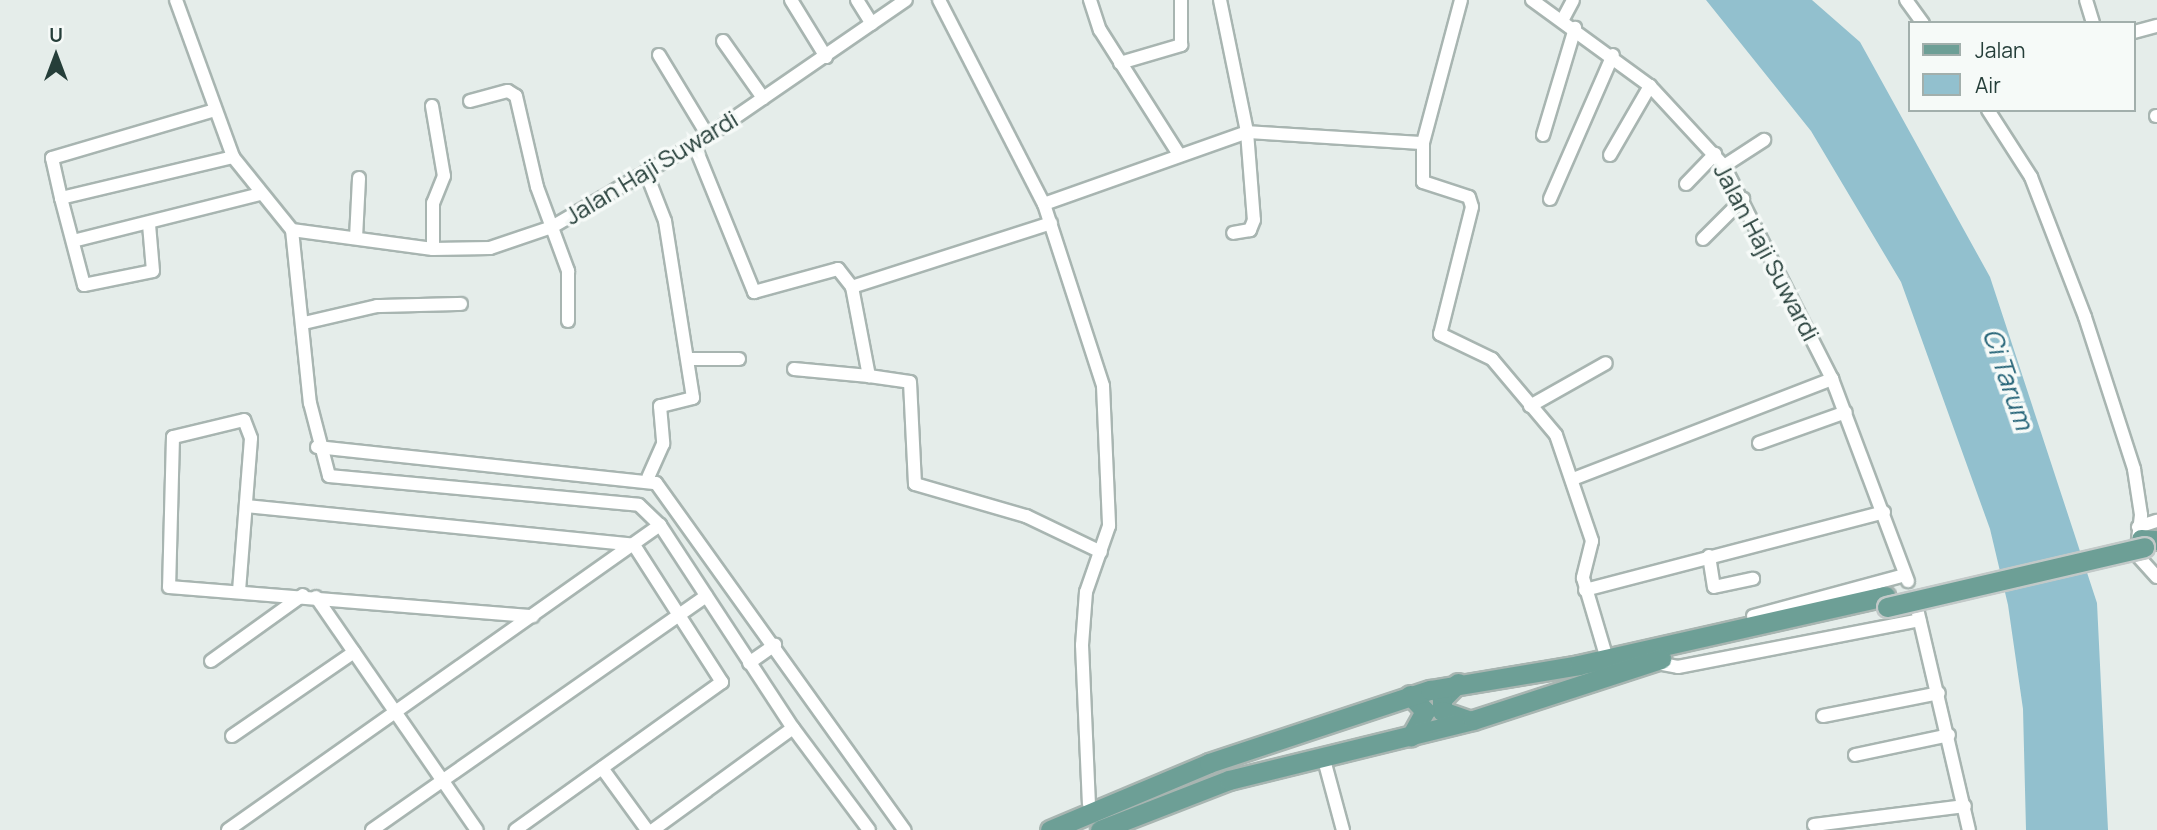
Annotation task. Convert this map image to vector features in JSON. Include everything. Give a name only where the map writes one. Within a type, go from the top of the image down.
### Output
[{"type":"main road","points":[[1100,830],[1229,780],[1473,720],[1652,662],[2147,533]]},
{"type":"main road","points":[[1050,830],[1209,762],[1409,695],[1458,682],[1886,602]]},
{"type":"main road","points":[[1458,682],[1442,698],[1442,711],[1473,720]]},
{"type":"main road","points":[[1409,695],[1425,711],[1411,736]]},
{"type":"street","points":[[176,0],[233,157],[260,194],[292,230],[317,447],[322,467],[340,479],[627,502],[660,525],[793,728],[869,830]]},
{"type":"street","points":[[791,0],[826,57]]},
{"type":"street","points":[[858,0],[872,24]]},
{"type":"street","name":"Jalan Haji Suwardi","points":[[292,230],[433,249],[490,248],[552,227],[647,175],[708,136],[906,0]]},
{"type":"street","points":[[939,0],[1052,223],[1104,394],[1109,526],[1084,613],[1082,747],[1088,804]]},
{"type":"street","points":[[1090,0],[1120,62],[1178,153]]},
{"type":"street","points":[[1120,62],[1181,45],[1181,0]]},
{"type":"street","points":[[1220,0],[1247,132],[1254,220],[1250,230],[1233,233]]},
{"type":"street","points":[[1461,0],[1423,143],[1423,183],[1469,197],[1472,206],[1440,334],[1492,359],[1556,435],[1573,479],[1593,546],[1582,573],[1606,654]]},
{"type":"street","name":"Jalan Haji Suwardi","points":[[1532,0],[1613,55],[1650,86],[1724,166],[1832,379],[1884,512],[1906,578],[1606,654]]},
{"type":"street","points":[[1563,19],[1573,0]]},
{"type":"street","points":[[1906,0],[1922,21]]},
{"type":"street","points":[[2086,0],[2092,21]]},
{"type":"street","points":[[2136,32],[2157,26]]},
{"type":"street","points":[[1543,135],[1575,28]]},
{"type":"street","points":[[723,41],[763,98]]},
{"type":"street","points":[[659,55],[708,136]]},
{"type":"street","points":[[1550,199],[1613,55]]},
{"type":"street","points":[[1610,155],[1650,86]]},
{"type":"street","points":[[470,101],[514,92],[552,227],[568,271],[568,321]]},
{"type":"street","points":[[432,106],[444,176],[433,203],[433,249]]},
{"type":"street","points":[[149,224],[156,264],[148,274],[84,285],[51,163],[55,156],[215,110]]},
{"type":"street","points":[[1992,112],[2044,206],[2116,405],[2147,533],[2136,554],[2157,577]]},
{"type":"street","points":[[1044,204],[1178,153],[1247,132],[1423,143]]},
{"type":"street","points":[[1724,166],[1764,140]]},
{"type":"street","points":[[694,144],[754,292],[838,269],[852,287],[869,376]]},
{"type":"street","points":[[1686,184],[1714,154]]},
{"type":"street","points":[[61,198],[233,157]]},
{"type":"street","points":[[647,175],[665,220],[690,359],[693,398],[660,406],[663,444],[648,477]]},
{"type":"street","points":[[356,238],[359,178]]},
{"type":"street","points":[[73,241],[260,194]]},
{"type":"street","points":[[1703,239],[1743,199]]},
{"type":"street","points":[[852,287],[1052,223]]},
{"type":"street","points":[[304,323],[377,306],[461,304]]},
{"type":"street","points":[[690,359],[739,359]]},
{"type":"street","points":[[1530,406],[1606,363]]},
{"type":"street","points":[[794,369],[910,382],[915,484],[1026,516],[1101,552]]},
{"type":"street","points":[[1573,479],[1832,379]]},
{"type":"street","points":[[1759,443],[1846,412]]},
{"type":"street","points":[[239,591],[246,506],[247,421],[175,435],[169,587],[309,596],[533,616]]},
{"type":"street","points":[[317,447],[648,477],[678,506],[904,830]]},
{"type":"street","points":[[246,506],[634,545]]},
{"type":"street","points":[[1586,590],[1884,512]]},
{"type":"street","points":[[228,830],[397,714],[660,525]]},
{"type":"street","points":[[515,830],[722,682],[634,545]]},
{"type":"street","points":[[1709,556],[1714,587],[1753,579]]},
{"type":"street","points":[[309,596],[354,652],[477,830]]},
{"type":"street","points":[[211,661],[309,596]]},
{"type":"street","points":[[372,830],[706,596]]},
{"type":"street","points":[[1652,662],[1678,667],[1918,615],[1949,735],[1969,830]]},
{"type":"street","points":[[749,663],[775,645]]},
{"type":"street","points":[[232,736],[354,652]]},
{"type":"street","points":[[1823,716],[1939,694]]},
{"type":"street","points":[[653,830],[793,728]]},
{"type":"street","points":[[1855,755],[1949,735]]},
{"type":"street","points":[[1323,756],[1343,830]]},
{"type":"street","points":[[601,768],[648,830]]},
{"type":"street","points":[[1814,825],[1965,806]]},
{"type":"water","name":"Ci Tarum","points":[[1706,0],[1812,0],[1860,42],[1990,277],[2097,603],[2108,830],[2026,830],[2023,709],[2008,605],[1990,529],[1901,282],[1811,131]]}]
